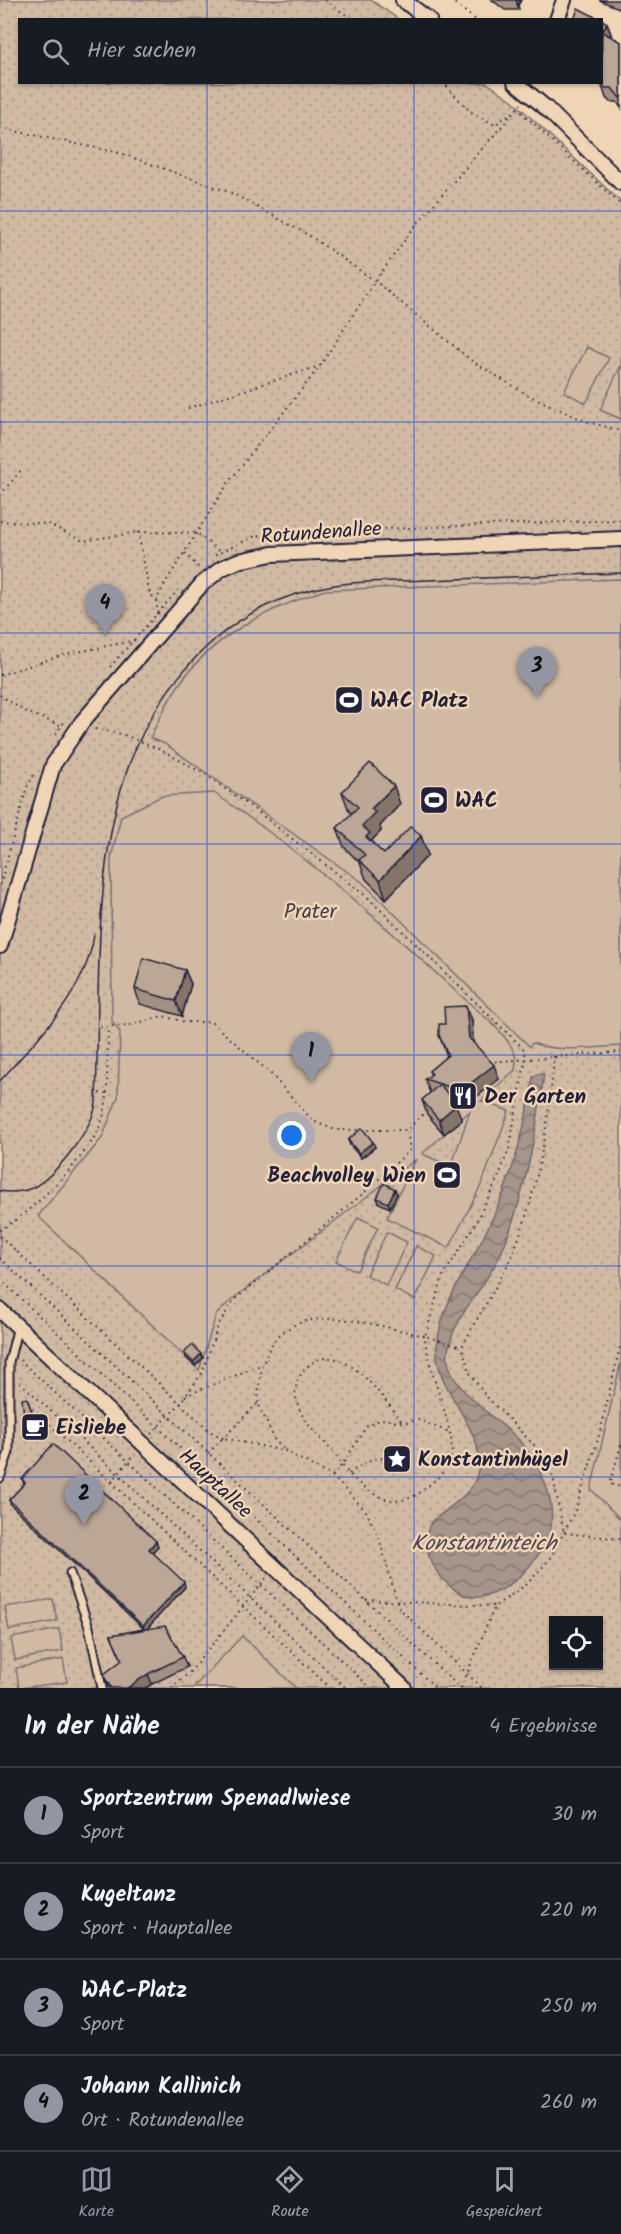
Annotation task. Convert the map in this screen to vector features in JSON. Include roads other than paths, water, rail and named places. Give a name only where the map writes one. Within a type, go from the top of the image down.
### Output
[{"type":"street","points":[[403,0],[426,18]]},
{"type":"street","points":[[558,18],[564,0]]},
{"type":"street","points":[[532,88],[621,183]]},
{"type":"street","name":"Rotundenallee","points":[[0,946],[53,765],[82,722],[151,640],[202,584],[222,568],[238,561],[272,554],[621,539]]},
{"type":"street","name":"Hauptallee","points":[[0,1310],[404,1688]]},
{"type":"lane","points":[[0,1478],[9,1452],[10,1350],[18,1326]]},
{"type":"lane","points":[[70,1573],[89,1627],[102,1688]]},
{"type":"water","name":"Konstantinteich","points":[[537,1074],[544,1074],[541,1097],[529,1164],[517,1208],[496,1264],[464,1312],[451,1337],[448,1364],[462,1389],[510,1431],[534,1460],[548,1493],[551,1527],[539,1554],[515,1580],[487,1596],[472,1597],[458,1592],[443,1579],[431,1562],[428,1552],[428,1532],[431,1522],[468,1491],[479,1468],[478,1451],[472,1434],[444,1382],[438,1364],[437,1346],[448,1303],[483,1238],[508,1180],[521,1139],[533,1077]]},
{"type":"tram line","points":[[0,1191],[24,1190],[41,1182],[62,1163],[72,1150],[94,1112],[100,930],[112,827],[122,787],[136,748],[155,711],[178,678],[206,648],[238,622],[274,603],[328,586],[371,582],[621,573]]},
{"type":"tram line","points":[[0,1081],[44,1031],[70,996],[89,957],[94,935]]},
{"type":"place","name":"Johann Kallinich","points":[[105,634]]},
{"type":"place","name":"WAC-Platz","points":[[537,697]]},
{"type":"place","name":"WAC Platz","points":[[349,700]]},
{"type":"place","name":"WAC","points":[[434,800]]},
{"type":"place","name":"Sportzentrum Spenadlwiese","points":[[311,1082]]},
{"type":"place","name":"Der Garten","points":[[463,1096]]},
{"type":"place","name":"Beachvolley Wien","points":[[447,1175]]},
{"type":"place","name":"Eisliebe","points":[[35,1427]]},
{"type":"place","name":"Konstantinhügel","points":[[397,1459]]},
{"type":"place","name":"Kugeltanz","points":[[84,1525]]},
{"type":"park label","name":"Prater","points":[[310,911]]}]
